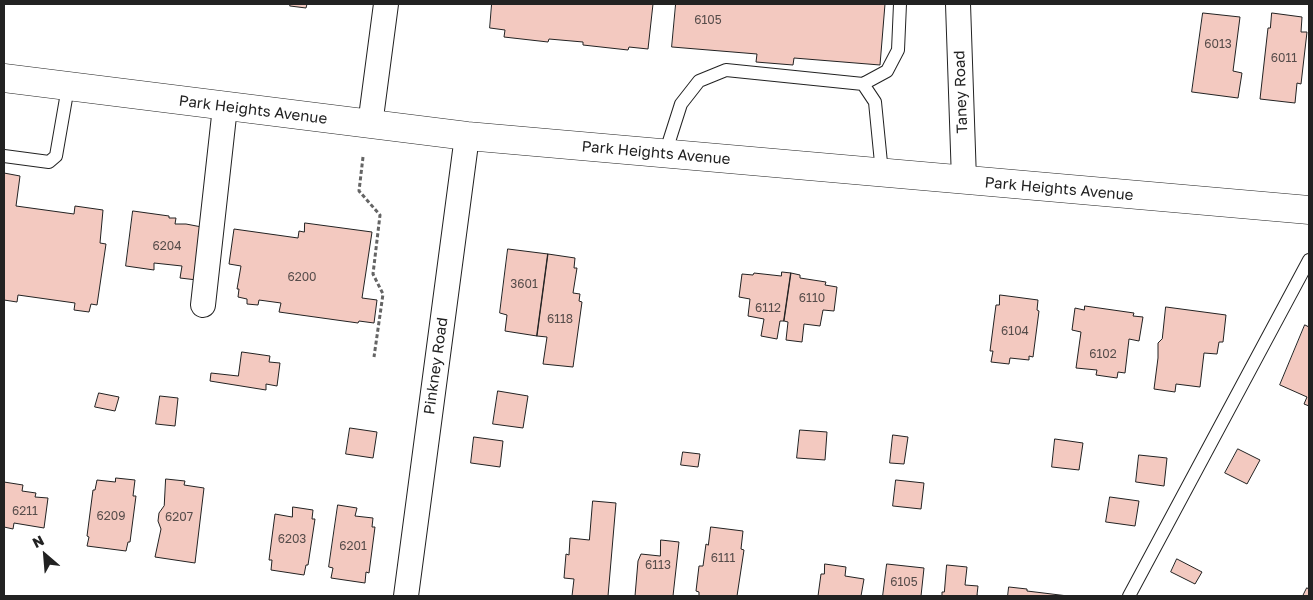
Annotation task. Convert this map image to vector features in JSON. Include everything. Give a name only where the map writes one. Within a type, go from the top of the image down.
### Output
[{"type":"main road","name":"Park Heights Avenue","points":[[4,78],[467,136],[1309,210]]},
{"type":"street","points":[[370,125],[386,4]]},
{"type":"street","name":"Taney Road","points":[[958,4],[964,180]]},
{"type":"street","points":[[203,305],[225,107]]},
{"type":"street","name":"Pinkney Road","points":[[406,596],[467,136]]},
{"type":"lane","points":[[665,154],[681,104],[699,81],[726,70],[863,84],[888,71],[898,50],[900,4]]},
{"type":"lane","points":[[863,84],[875,102],[882,173]]},
{"type":"lane","points":[[4,156],[49,162],[56,156],[68,86]]},
{"type":"lane","points":[[1129,596],[1309,260]]},
{"type":"path","points":[[363,157],[359,191],[380,215],[372,274],[382,294],[374,357]]},
{"type":"building","points":[[291,4],[307,4],[306,8],[290,6]]},
{"type":"building","points":[[492,4],[653,4],[648,49],[629,47],[628,50],[583,45],[583,42],[549,39],[548,42],[504,37],[505,30],[490,28]]},
{"type":"building","points":[[676,4],[885,4],[880,65],[794,58],[793,65],[756,62],[757,54],[672,47]]},
{"type":"building","points":[[1203,13],[1240,17],[1233,71],[1242,73],[1238,98],[1192,92]]},
{"type":"building","points":[[1272,13],[1302,17],[1301,32],[1307,32],[1301,84],[1297,83],[1295,103],[1260,99],[1268,28],[1270,28]]},
{"type":"building","points":[[4,173],[20,176],[16,206],[74,214],[75,206],[103,210],[100,243],[106,244],[97,305],[91,304],[89,312],[74,310],[75,303],[18,295],[17,302],[4,300]]},
{"type":"building","points":[[133,211],[176,218],[175,224],[207,228],[197,280],[180,278],[182,266],[154,263],[154,270],[126,266]]},
{"type":"building","points":[[305,223],[372,232],[362,298],[377,300],[374,323],[359,321],[358,323],[279,312],[281,303],[259,300],[258,305],[247,304],[247,299],[238,297],[239,289],[237,289],[241,266],[229,264],[234,229],[298,238],[299,231],[304,232]]},
{"type":"building","points":[[508,249],[548,254],[537,336],[505,331],[507,315],[500,313]]},
{"type":"building","points":[[548,254],[575,258],[574,268],[577,268],[573,293],[580,294],[579,301],[582,302],[573,367],[543,364],[547,337],[537,336]]},
{"type":"building","points":[[782,272],[791,273],[784,321],[780,321],[777,339],[761,336],[764,319],[748,316],[750,299],[739,297],[742,274],[753,275],[754,273],[781,276]]},
{"type":"building","points":[[791,273],[800,275],[800,278],[826,282],[825,285],[837,287],[834,311],[823,310],[820,326],[804,324],[802,342],[786,340],[788,322],[784,321]]},
{"type":"building","points":[[1000,295],[1038,300],[1037,310],[1039,311],[1033,357],[1029,356],[1029,360],[1010,358],[1009,364],[991,362],[993,351],[990,351],[996,305],[999,305]]},
{"type":"building","points":[[1085,306],[1134,313],[1133,316],[1143,317],[1139,341],[1129,339],[1125,373],[1118,372],[1117,378],[1096,375],[1097,370],[1076,368],[1081,332],[1072,330],[1075,308],[1084,310]]},
{"type":"building","points":[[1166,307],[1226,315],[1223,342],[1219,342],[1217,354],[1204,353],[1200,387],[1176,384],[1175,392],[1154,389],[1158,343],[1162,339]]},
{"type":"building","points":[[1305,325],[1309,327],[1309,406],[1304,404],[1307,397],[1280,385]]},
{"type":"building","points":[[242,352],[270,356],[269,362],[280,363],[277,386],[266,384],[266,390],[210,381],[211,373],[238,376]]},
{"type":"building","points":[[498,391],[528,396],[523,428],[493,424]]},
{"type":"building","points":[[99,393],[119,397],[115,411],[95,407]]},
{"type":"building","points":[[160,396],[178,398],[175,426],[156,424]]},
{"type":"building","points":[[350,428],[377,432],[373,458],[346,454]]},
{"type":"building","points":[[800,430],[827,432],[825,460],[797,458]]},
{"type":"building","points":[[893,435],[908,437],[904,464],[890,463]]},
{"type":"building","points":[[474,437],[503,441],[500,467],[471,463]]},
{"type":"building","points":[[1055,439],[1083,443],[1079,470],[1052,467]]},
{"type":"building","points":[[1238,449],[1260,460],[1247,484],[1225,473]]},
{"type":"building","points":[[683,452],[700,454],[698,467],[681,465]]},
{"type":"building","points":[[1139,455],[1167,458],[1164,486],[1136,482]]},
{"type":"building","points":[[116,478],[135,480],[133,496],[136,496],[130,542],[128,542],[126,551],[87,546],[93,490],[95,490],[97,480],[115,482]]},
{"type":"building","points":[[166,479],[185,481],[184,485],[204,488],[195,563],[155,557],[161,529],[158,521],[159,513],[164,506]]},
{"type":"building","points":[[896,480],[924,483],[921,509],[893,506]]},
{"type":"building","points":[[4,482],[23,485],[22,491],[36,493],[35,497],[48,498],[44,528],[14,523],[13,529],[4,527]]},
{"type":"building","points":[[1110,497],[1139,501],[1135,526],[1106,522]]},
{"type":"building","points":[[593,501],[616,503],[608,596],[572,596],[574,579],[564,578],[566,554],[569,555],[570,538],[589,540]]},
{"type":"building","points":[[338,505],[357,508],[355,516],[373,518],[372,527],[375,527],[369,573],[366,572],[365,583],[331,578],[333,568],[329,567]]},
{"type":"building","points":[[293,507],[313,510],[312,519],[315,519],[308,565],[306,565],[304,575],[271,570],[272,560],[269,560],[275,514],[292,517]]},
{"type":"building","points":[[711,527],[743,531],[741,549],[744,550],[737,596],[699,596],[699,592],[696,591],[699,566],[703,566]]},
{"type":"building","points":[[661,540],[679,542],[673,596],[635,596],[638,561],[641,554],[660,556]]},
{"type":"building","points":[[1177,559],[1202,572],[1195,584],[1171,572]]},
{"type":"building","points":[[825,564],[846,567],[845,576],[864,579],[861,596],[818,596],[821,574],[824,574]]},
{"type":"building","points":[[887,564],[924,568],[921,596],[883,596]]},
{"type":"building","points":[[947,565],[967,567],[965,585],[978,586],[977,595],[980,596],[942,596]]},
{"type":"building","points":[[1009,587],[1027,589],[1027,591],[1068,596],[1008,596]]},
{"type":"building","points":[[1307,588],[1309,589],[1309,596],[1303,596]]}]
